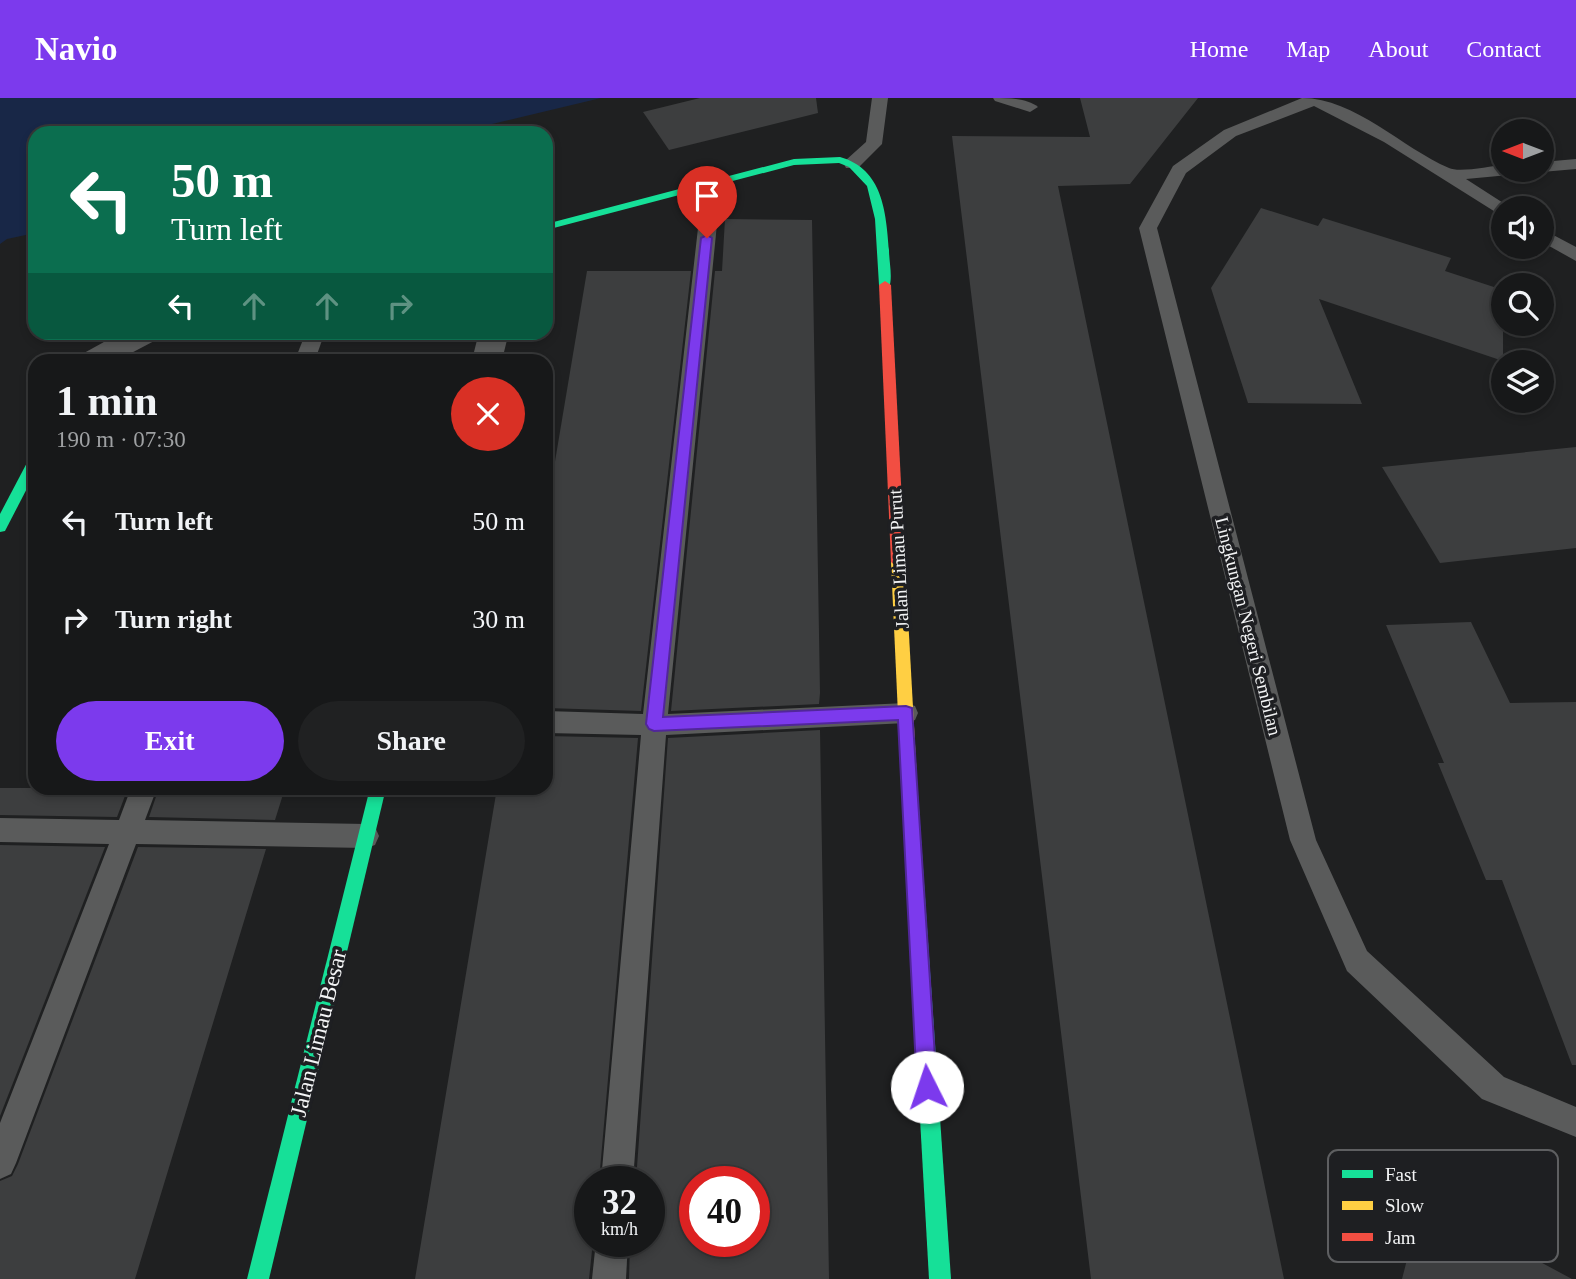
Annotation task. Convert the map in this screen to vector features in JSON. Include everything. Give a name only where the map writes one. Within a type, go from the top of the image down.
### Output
[{"type":"street","points":[[553,225],[794,162],[824,159],[852,164]]},
{"type":"street","name":"Jalan Limau Purut","points":[[852,164],[867,175],[877,192],[913,867],[940,1279]]},
{"type":"street","points":[[106,354],[133,340]]},
{"type":"street","points":[[0,527],[28,473]]},
{"type":"street","name":"Jalan Limau Besar","points":[[258,1279],[376,795]]},
{"type":"lane","points":[[852,164],[874,144],[880,98]]},
{"type":"lane","points":[[1001,98],[1030,107]]},
{"type":"lane","points":[[1312,99],[1390,139],[1491,202]]},
{"type":"lane","name":"Lingkungan Negeri Sembilan","points":[[1312,99],[1230,133],[1179,170],[1148,228],[1303,840],[1357,961],[1493,1088],[1576,1122]]},
{"type":"lane","points":[[1554,166],[1576,164]]},
{"type":"lane","points":[[1448,175],[1491,171]]},
{"type":"lane","points":[[618,1166],[654,724],[712,184]]},
{"type":"lane","points":[[1554,241],[1576,255]]},
{"type":"lane","points":[[553,722],[654,724],[906,713]]},
{"type":"lane","points":[[0,1163],[141,795]]},
{"type":"lane","points":[[0,830],[366,836]]},
{"type":"lane","points":[[609,1279],[611,1257]]},
{"type":"shaded area","points":[[0,98],[601,98],[483,126],[28,126],[28,234],[7,239],[0,244]]},
{"type":"building","points":[[700,98],[816,98],[818,113],[669,150],[643,112]]},
{"type":"building","points":[[1080,98],[1198,98],[1130,184],[1058,186],[1284,1279],[1091,1279],[952,136],[1090,137]]},
{"type":"building","points":[[1261,208],[1318,226],[1323,218],[1451,258],[1445,271],[1491,286],[1491,336],[1503,336],[1503,350],[1491,350],[1491,357],[1319,299],[1362,404],[1248,403],[1211,288]]},
{"type":"building","points":[[725,219],[812,220],[819,704],[671,711],[715,271],[722,271]]},
{"type":"building","points":[[587,271],[691,271],[641,711],[553,708],[553,473]]},
{"type":"building","points":[[1576,447],[1576,548],[1440,563],[1382,467]]},
{"type":"building","points":[[1471,622],[1510,703],[1576,702],[1576,1065],[1572,1065],[1502,880],[1486,880],[1438,763],[1444,763],[1386,625]]},
{"type":"building","points":[[820,730],[829,1279],[629,1279],[630,1257],[665,1257],[665,1166],[637,1166],[668,738]]},
{"type":"building","points":[[553,736],[638,738],[600,1166],[574,1166],[574,1257],[591,1257],[589,1279],[415,1279],[496,795],[553,795]]},
{"type":"building","points":[[0,788],[28,788],[28,795],[125,795],[117,817],[0,815]]},
{"type":"building","points":[[157,795],[283,795],[275,820],[149,817]]},
{"type":"building","points":[[0,845],[105,847],[0,1116]]},
{"type":"building","points":[[138,847],[266,849],[135,1279],[0,1279],[0,1181],[12,1176],[18,1164]]},
{"type":"building","points":[[1406,1262],[1540,1262],[1572,1279],[1402,1279]]},
{"type":"traffic: fast","points":[[553,225],[794,162],[840,160],[853,165],[864,174],[872,186],[881,219],[885,285]]},
{"type":"traffic: fast","points":[[0,527],[28,473]]},
{"type":"traffic: fast","points":[[909,780],[940,1279]]},
{"type":"traffic: fast","points":[[258,1279],[376,795]]},
{"type":"traffic: slow","points":[[898,562],[909,780]]},
{"type":"traffic: jam","points":[[885,285],[898,562]]},
{"type":"route","points":[[707,238],[654,724],[906,713],[927,1087]]}]
